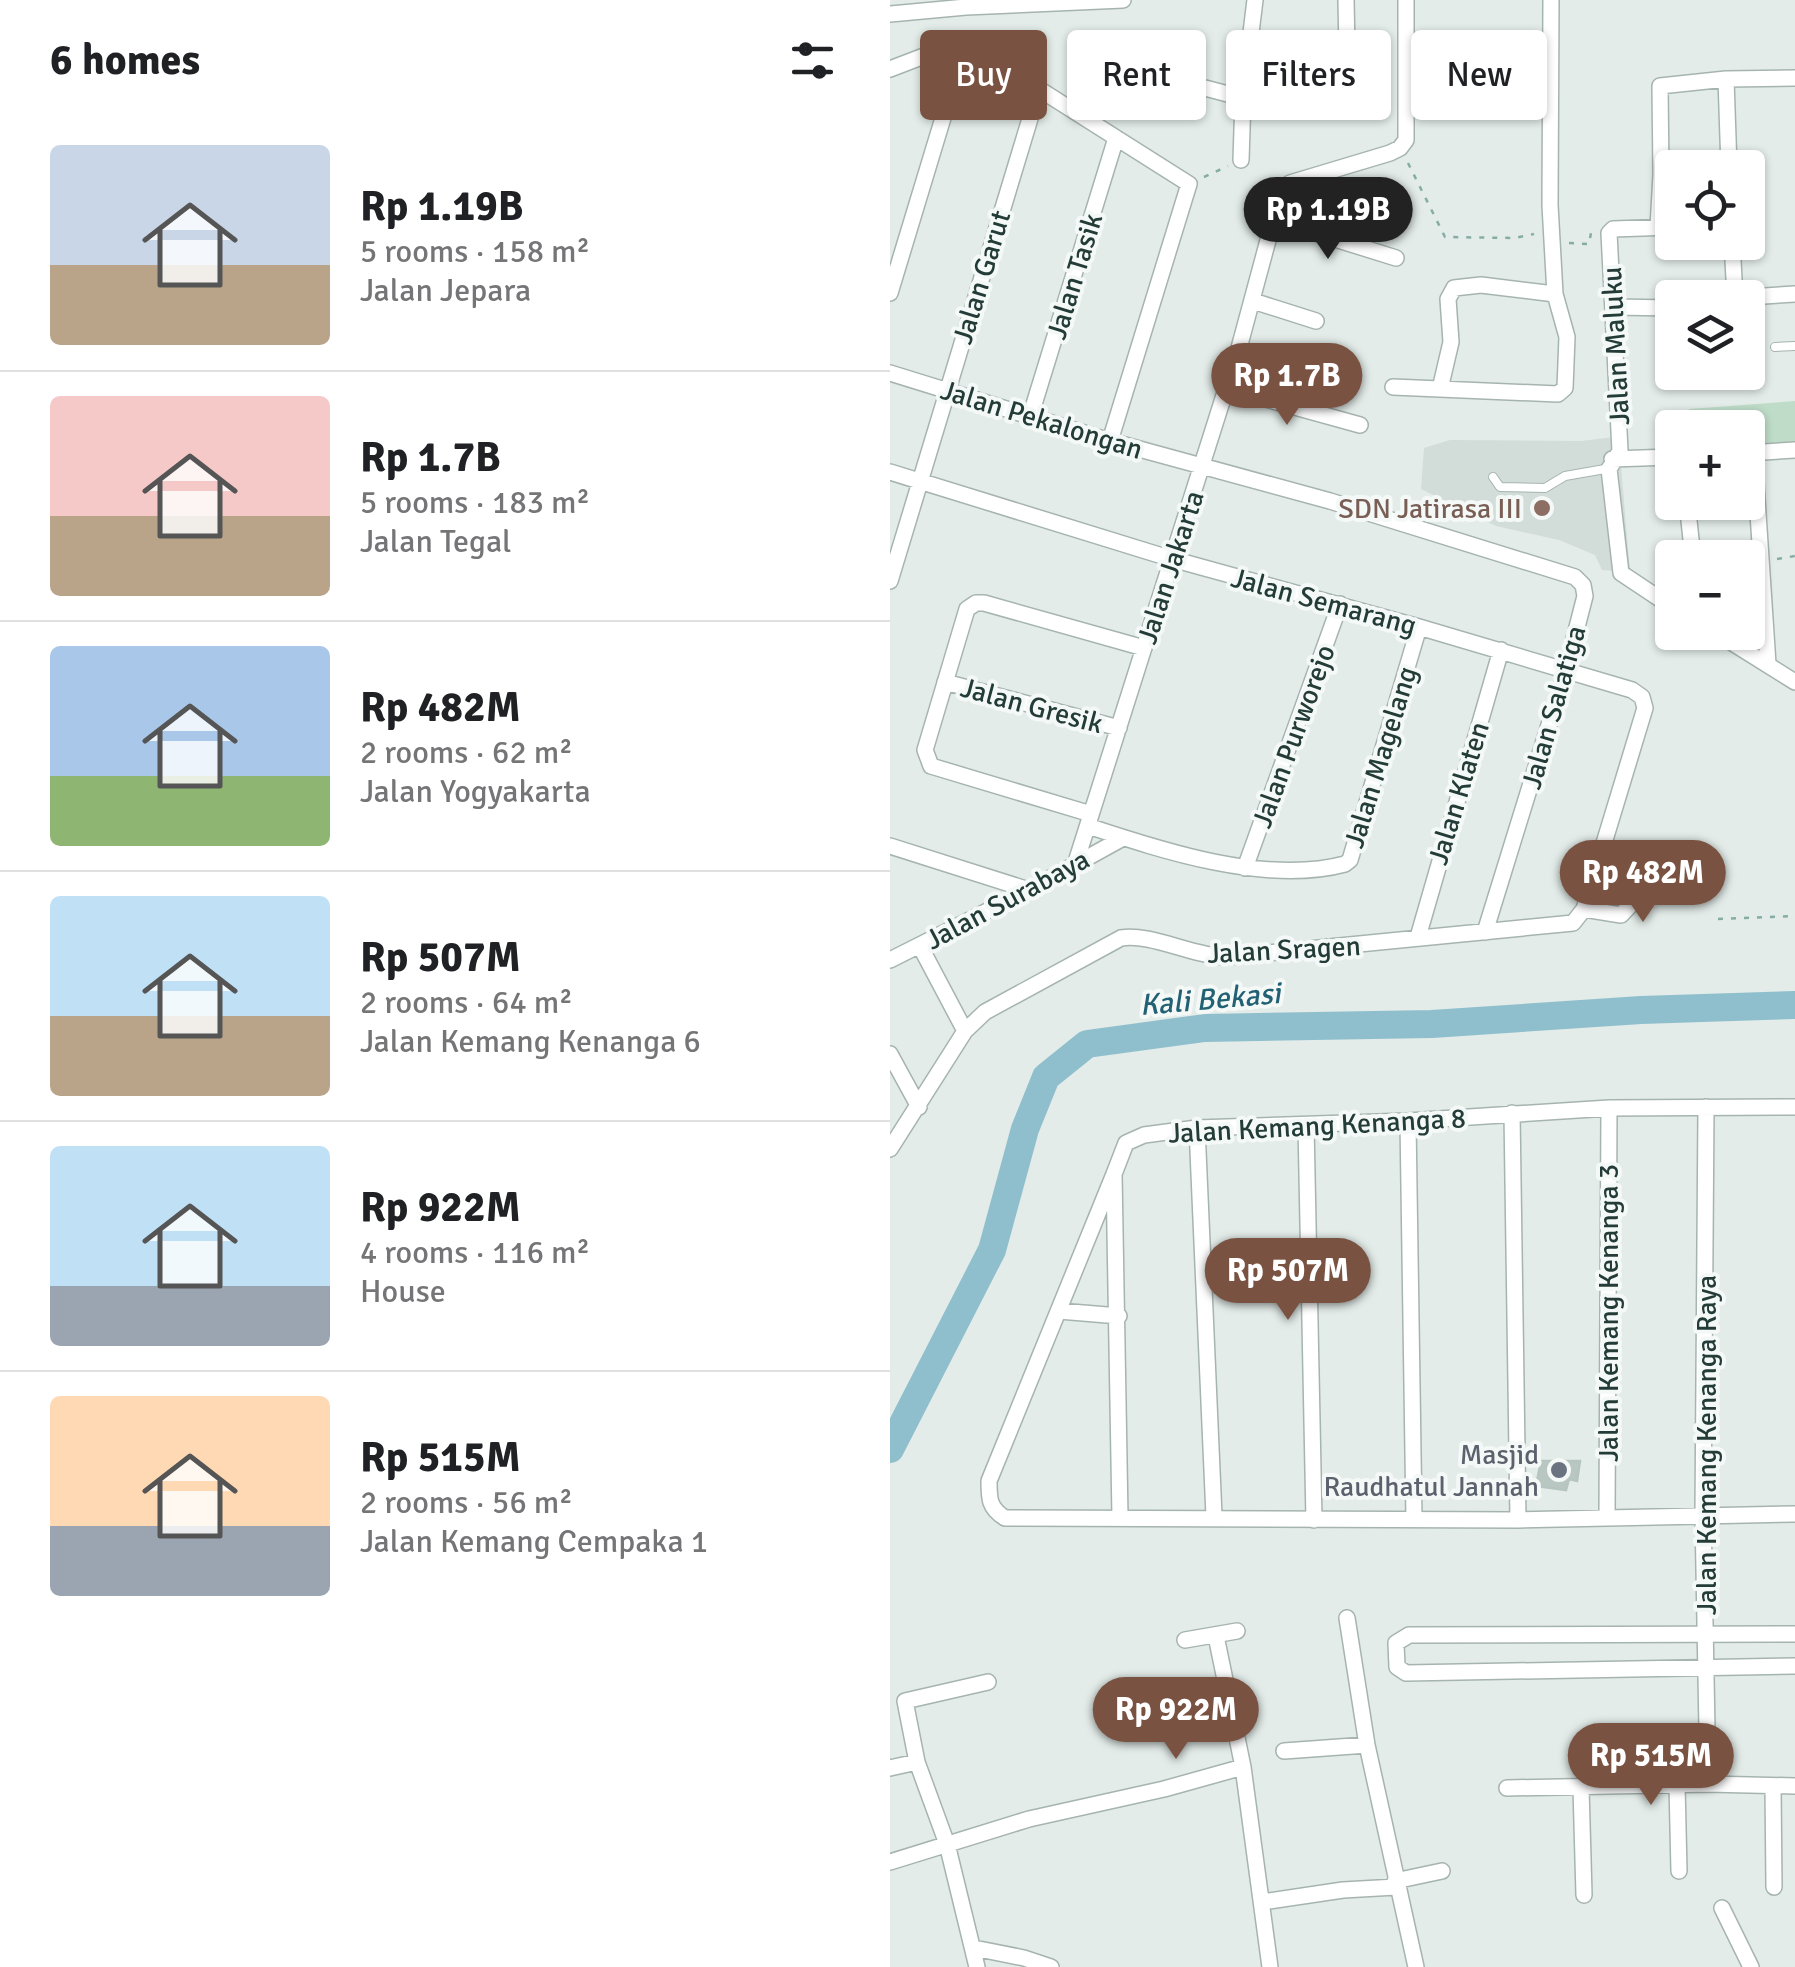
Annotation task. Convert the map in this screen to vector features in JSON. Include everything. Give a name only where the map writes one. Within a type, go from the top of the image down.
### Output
[{"type":"street","points":[[895,9],[1123,0]]},
{"type":"street","points":[[1251,30],[1254,0]]},
{"type":"street","points":[[1346,0],[1347,30]]},
{"type":"street","points":[[1390,153],[1406,140],[1406,0]]},
{"type":"street","points":[[1393,387],[1562,392],[1567,337],[1555,294],[1552,237],[1551,0]]},
{"type":"street","points":[[890,69],[920,57]]},
{"type":"street","points":[[1726,78],[1728,150]]},
{"type":"street","points":[[1661,150],[1660,86],[1726,78],[1795,78]]},
{"type":"street","points":[[1047,94],[1189,184],[1110,441]]},
{"type":"street","points":[[890,293],[942,120]]},
{"type":"street","name":"Jalan Garut","points":[[891,576],[1029,120]]},
{"type":"street","points":[[1241,160],[1242,120]]},
{"type":"street","name":"Jalan Tasik","points":[[1031,414],[1116,138]]},
{"type":"street","name":"Jalan Jakarta","points":[[1076,862],[1202,468],[1282,192],[1290,183],[1390,153]]},
{"type":"street","points":[[1274,220],[1396,258]]},
{"type":"street","name":"Jalan Maluku","points":[[1655,227],[1612,229],[1609,238],[1620,451],[1609,469],[1620,568],[1625,578],[1655,597]]},
{"type":"street","points":[[1440,389],[1451,342],[1448,299],[1454,288],[1481,285],[1555,294]]},
{"type":"street","points":[[1765,295],[1795,294]]},
{"type":"street","points":[[1253,301],[1316,320]]},
{"type":"street","points":[[1615,307],[1655,308]]},
{"type":"street","name":"Jalan Pekalongan","points":[[890,373],[1110,441],[1564,571],[1580,581],[1584,596]]},
{"type":"street","points":[[1226,388],[1360,425]]},
{"type":"street","points":[[1765,452],[1795,450]]},
{"type":"street","points":[[1612,459],[1655,458]]},
{"type":"street","name":"Jalan Semarang","points":[[890,472],[1172,559],[1632,690],[1642,697],[1645,708],[1584,910]]},
{"type":"street","points":[[1756,520],[1768,664]]},
{"type":"street","name":"Jalan Salatiga","points":[[1485,932],[1566,670],[1584,596]]},
{"type":"street","points":[[945,682],[967,609],[976,603],[1144,648]]},
{"type":"street","name":"Jalan Purworejo","points":[[1245,868],[1340,604]]},
{"type":"street","name":"Jalan Magelang","points":[[945,682],[925,750],[931,766],[1090,820],[1123,838],[1245,868],[1308,870],[1340,866],[1350,860],[1419,627]]},
{"type":"street","name":"Jalan Klaten","points":[[1418,937],[1500,650]]},
{"type":"street","points":[[1745,650],[1795,682]]},
{"type":"street","name":"Jalan Gresik","points":[[945,682],[1119,728]]},
{"type":"street","name":"Jalan Surabaya","points":[[890,960],[1123,838]]},
{"type":"street","points":[[890,846],[1029,890]]},
{"type":"street","points":[[890,859],[908,852]]},
{"type":"street","name":"Jalan Sragen","points":[[890,1149],[965,1031],[985,1012],[1121,938],[1131,936],[1191,953],[1227,957],[1348,948],[1418,937],[1562,926],[1579,920],[1584,910],[1621,915],[1636,898],[1666,884]]},
{"type":"street","points":[[920,946],[965,1031]]},
{"type":"street","points":[[890,1054],[919,1108]]},
{"type":"street","name":"Jalan Kemang Kenanga Raya","points":[[1706,1107],[1704,1515],[1708,1784]]},
{"type":"street","name":"Jalan Kemang Kenanga 8","points":[[1114,1174],[1126,1143],[1134,1138],[1197,1128],[1408,1121],[1609,1108],[1795,1108]]},
{"type":"street","name":"Jalan Kemang Kenanga 3","points":[[1608,1518],[1609,1108]]},
{"type":"street","points":[[1512,1113],[1518,1520]]},
{"type":"street","points":[[1408,1121],[1414,1518]]},
{"type":"street","points":[[1306,1125],[1314,1520]]},
{"type":"street","points":[[1197,1128],[1214,1516]]},
{"type":"street","points":[[1114,1174],[989,1481],[988,1499],[994,1511],[1004,1518],[1518,1520],[1795,1514]]},
{"type":"street","points":[[1114,1174],[1120,1517]]},
{"type":"street","points":[[1060,1312],[1119,1316]]},
{"type":"street","points":[[1347,1618],[1367,1746],[1416,1967]]},
{"type":"street","points":[[1185,1640],[1237,1631]]},
{"type":"street","points":[[1795,1634],[1409,1636],[1396,1643],[1397,1667],[1406,1673],[1795,1666]]},
{"type":"street","points":[[1216,1636],[1243,1768],[1270,1967]]},
{"type":"street","points":[[977,1967],[947,1844],[898,1701],[988,1682]]},
{"type":"street","points":[[1284,1751],[1367,1746]]},
{"type":"street","points":[[890,1768],[917,1762]]},
{"type":"street","points":[[890,1862],[1029,1818],[1243,1768]]},
{"type":"street","points":[[1677,1785],[1679,1871]]},
{"type":"street","points":[[1773,1786],[1774,1887]]},
{"type":"street","points":[[1507,1788],[1795,1786]]},
{"type":"street","points":[[1580,1788],[1584,1895]]},
{"type":"street","points":[[1262,1902],[1396,1884],[1442,1871]]},
{"type":"street","points":[[1722,1908],[1751,1967]]},
{"type":"street","points":[[974,1948],[1051,1967]]},
{"type":"lane","points":[[1775,346],[1795,346]]},
{"type":"lane","points":[[1493,477],[1500,487],[1545,488],[1565,476],[1604,468],[1612,459]]},
{"type":"path","points":[[1390,153],[1406,160],[1445,237],[1552,237],[1589,244],[1590,234],[1612,229]]},
{"type":"path","points":[[1189,184],[1241,160]]},
{"type":"path","points":[[1718,919],[1795,916]]},
{"type":"shaded area","name":"SDN Jatirasa III","points":[[1622,436],[1630,572],[1602,570],[1595,555],[1559,540],[1496,526],[1421,489],[1424,448],[1450,440],[1581,441]]},
{"type":"green space","points":[[1795,401],[1795,454],[1765,455],[1765,410],[1689,409]]},
{"type":"building","name":"Masjid Raudhatul Jannah","points":[[1541,1461],[1580,1461],[1577,1481],[1569,1479],[1566,1490],[1536,1486]]},
{"type":"waterway","name":"Kali Bekasi","points":[[890,1449],[992,1250],[1025,1129],[1046,1077],[1087,1044],[1205,1028],[1432,1024],[1641,1010],[1795,1005]]},
{"type":"place","name":"SDN Jatirasa III","points":[[1542,508]]},
{"type":"place","name":"Masjid Raudhatul Jannah","points":[[1559,1470]]}]
